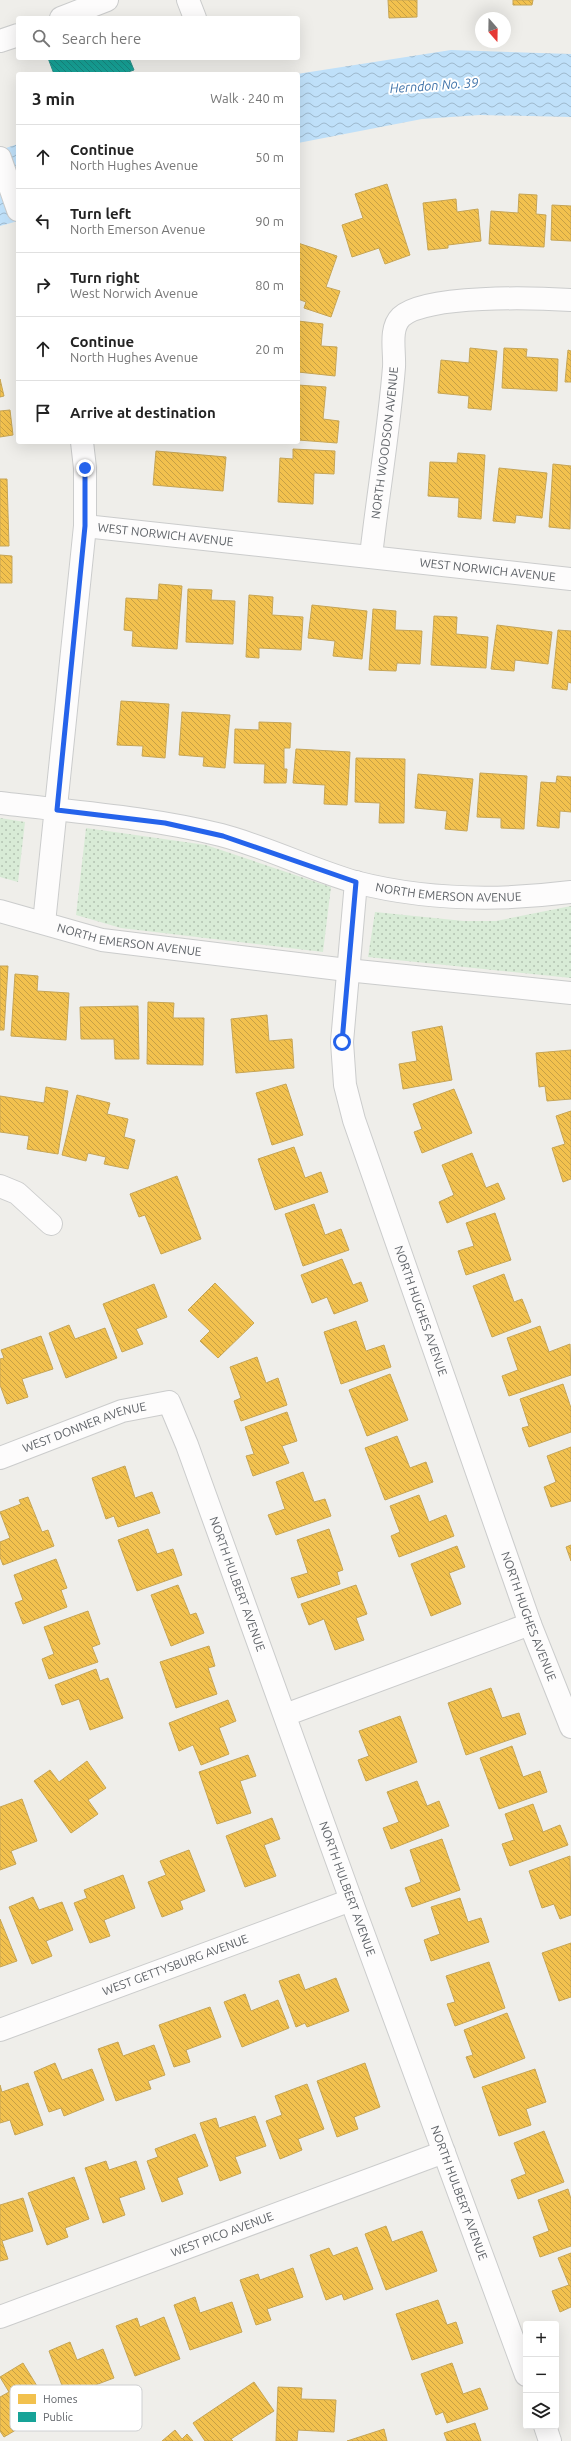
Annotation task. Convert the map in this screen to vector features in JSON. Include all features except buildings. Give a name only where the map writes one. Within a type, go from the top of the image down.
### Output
[{"type":"street","points":[[66,16],[107,0]]},
{"type":"street","points":[[188,0],[194,16]]},
{"type":"street","points":[[0,41],[16,36]]},
{"type":"street","points":[[0,158],[16,204]]},
{"type":"street","name":"NORTH WOODSON AVENUE","points":[[371,556],[394,366],[394,329],[400,317],[414,308],[465,301],[529,298],[571,300]]},
{"type":"street","points":[[82,444],[85,468],[85,526]]},
{"type":"street","name":"WEST NORWICH AVENUE","points":[[44,923],[57,810],[85,526],[571,579]]},
{"type":"street","name":"NORTH EMERSON AVENUE","points":[[0,803],[165,823],[223,836],[356,882],[420,893],[492,899],[571,892]]},
{"type":"street","name":"NORTH HUGHES AVENUE","points":[[356,882],[347,970],[342,1042],[346,1085],[354,1120],[530,1624],[571,1727]]},
{"type":"street","name":"NORTH EMERSON AVENUE","points":[[0,910],[102,940],[347,970],[571,993]]},
{"type":"street","points":[[0,1186],[18,1193],[51,1224]]},
{"type":"street","name":"WEST DONNER AVENUE","points":[[0,1458],[122,1411],[169,1402]]},
{"type":"street","name":"NORTH HULBERT AVENUE","points":[[169,1402],[190,1453],[351,1900],[523,2367]]},
{"type":"street","points":[[285,1715],[530,1624]]},
{"type":"street","name":"WEST GETTYSBURG AVENUE","points":[[0,2030],[351,1900]]},
{"type":"street","name":"WEST PICO AVENUE","points":[[0,2317],[444,2152]]},
{"type":"street","points":[[546,2429],[550,2441]]},
{"type":"green space","points":[[0,818],[25,822],[18,882],[0,877]]},
{"type":"green space","points":[[86,828],[206,845],[331,887],[323,952],[121,928],[76,915]]},
{"type":"green space","points":[[571,906],[571,978],[368,957],[375,912],[464,921],[496,921]]},
{"type":"water","name":"Herndon No. 39","points":[[451,50],[571,54],[571,117],[480,115],[422,119],[300,143],[300,74]]},
{"type":"water","points":[[16,145],[16,222],[0,226],[0,150]]},
{"type":"route","points":[[85,468],[85,526],[57,810],[165,823],[223,836],[356,882],[347,970],[342,1042]]}]
